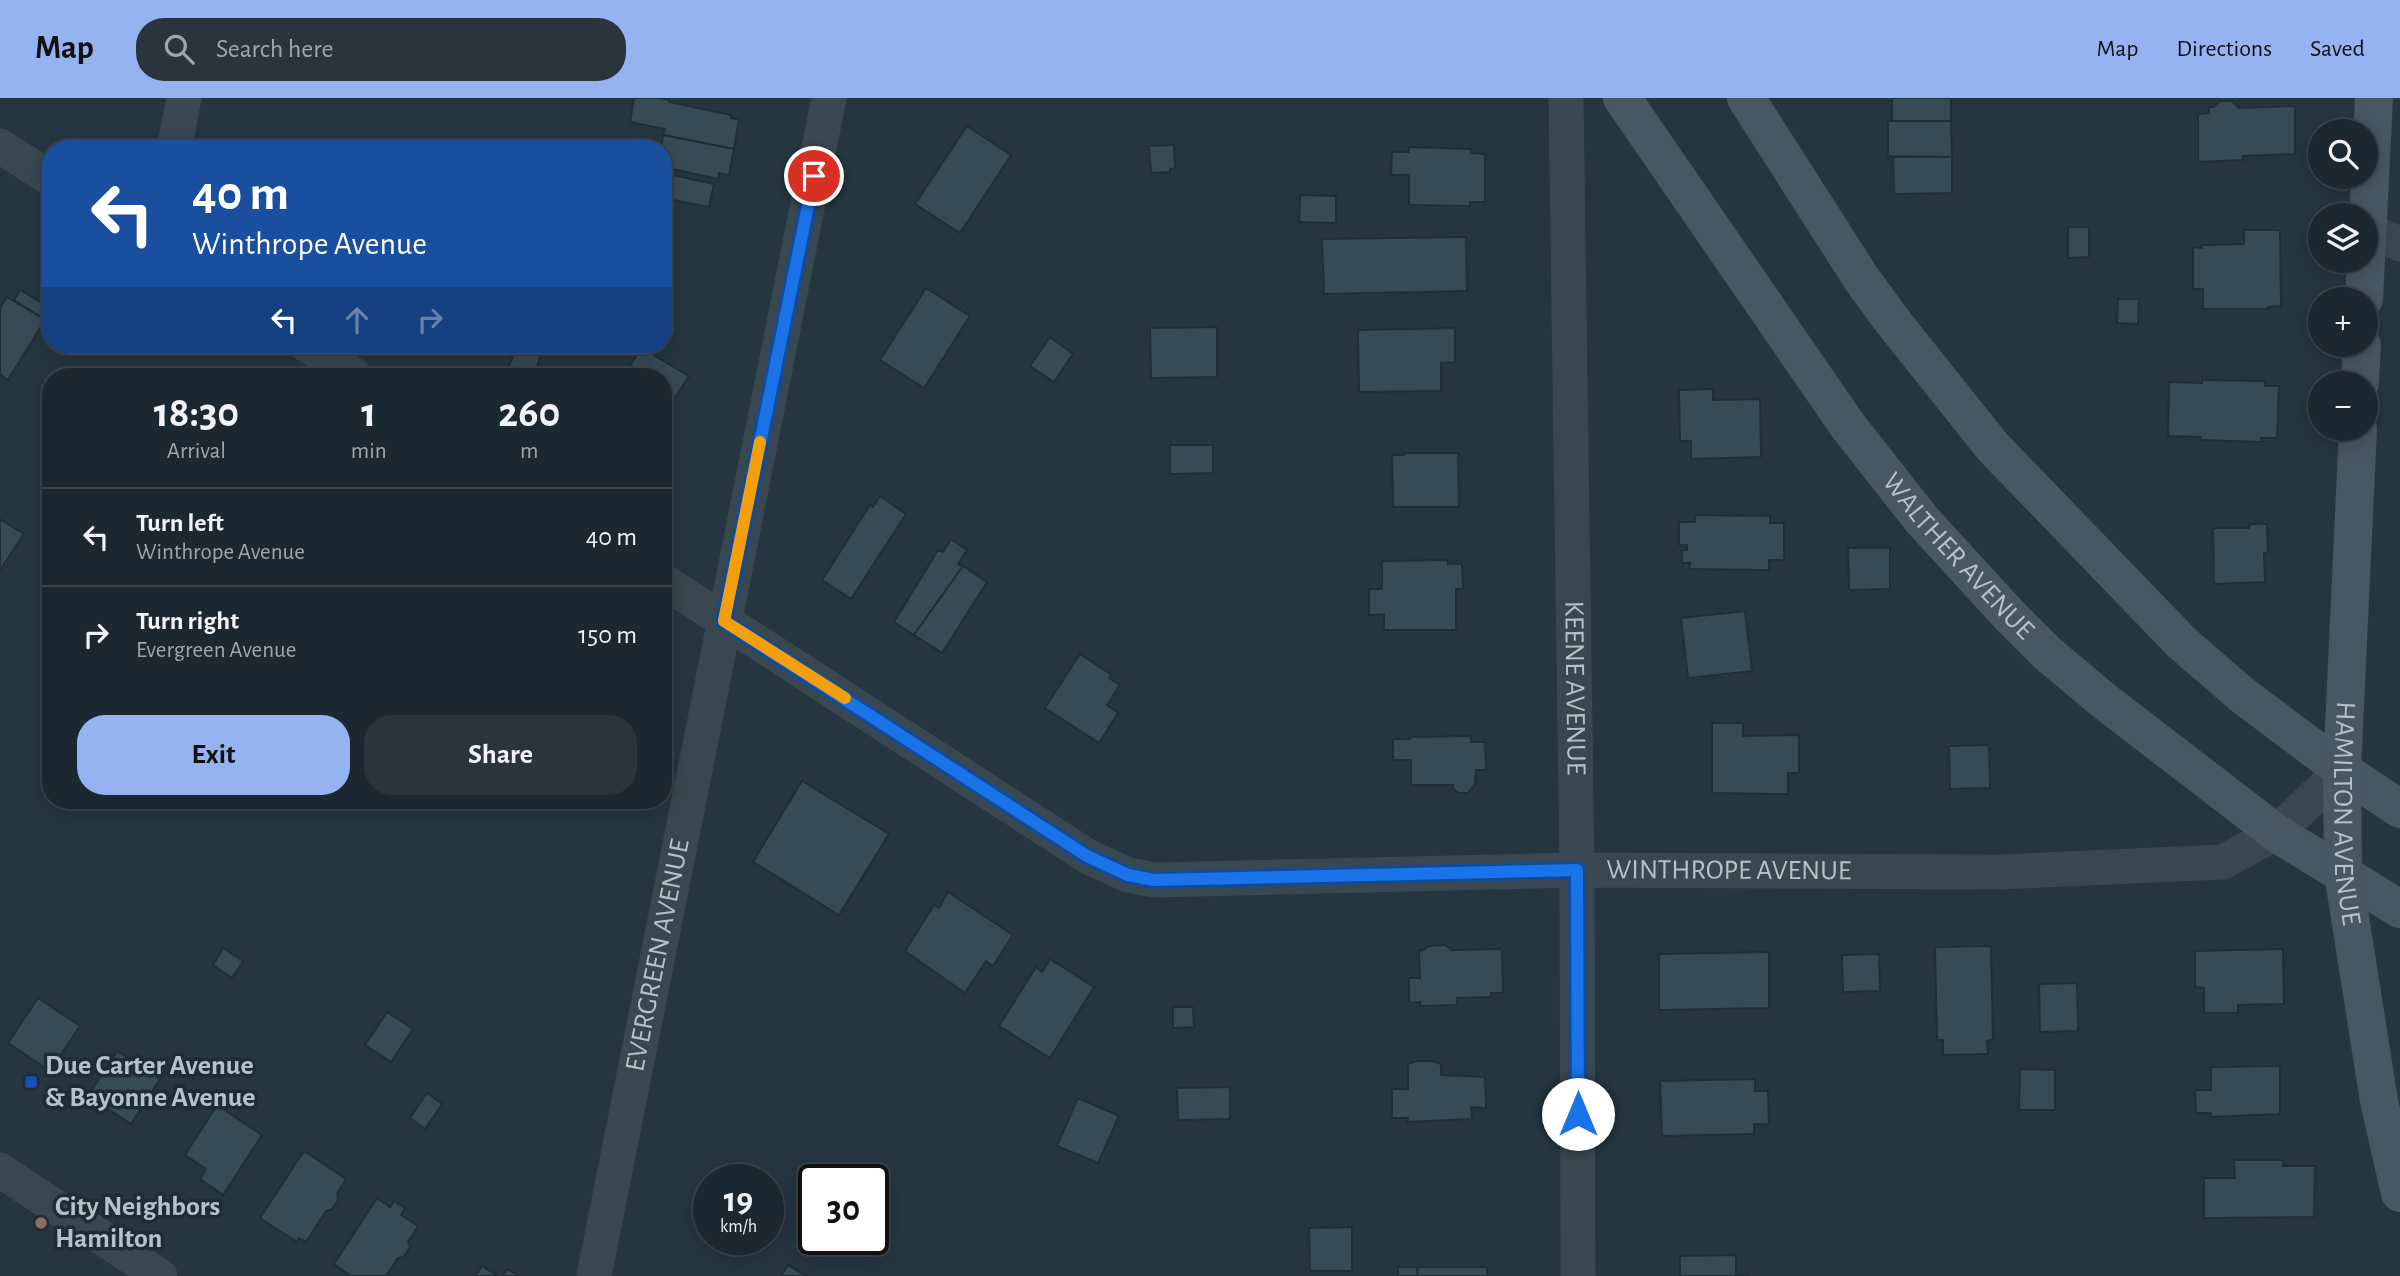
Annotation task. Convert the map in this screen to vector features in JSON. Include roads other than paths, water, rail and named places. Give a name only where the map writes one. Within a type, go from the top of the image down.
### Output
[{"type":"main road","name":"WALTHER AVENUE","points":[[1622,98],[1847,426],[1964,568],[2047,653],[2103,700],[2276,833],[2400,909]]},
{"type":"main road","points":[[1746,98],[1861,278],[1992,446],[2181,642],[2241,694],[2342,770],[2400,809]]},
{"type":"main road","points":[[2368,287],[2384,237],[2374,98]]},
{"type":"main road","name":"HAMILTON AVENUE","points":[[2357,441],[2342,770],[2343,873],[2379,1101],[2400,1193]]},
{"type":"street","points":[[176,140],[184,98]]},
{"type":"street","name":"EVERGREEN AVENUE","points":[[594,1276],[830,98]]},
{"type":"street","name":"KEENE AVENUE","points":[[1566,98],[1577,870],[1578,1276]]},
{"type":"street","points":[[0,146],[42,173]]},
{"type":"street","points":[[321,354],[343,368]]},
{"type":"street","name":"WINTHROPE AVENUE","points":[[672,587],[1087,856],[1128,875],[1154,880],[1577,870],[1998,872],[2223,862],[2276,833],[2342,770]]},
{"type":"street","points":[[0,1170],[160,1276]]},
{"type":"place","name":"Due Carter Avenue & Bayonne Avenue","points":[[31,1082]]},
{"type":"place","name":"City Neighbors Hamilton","points":[[41,1223]]}]
